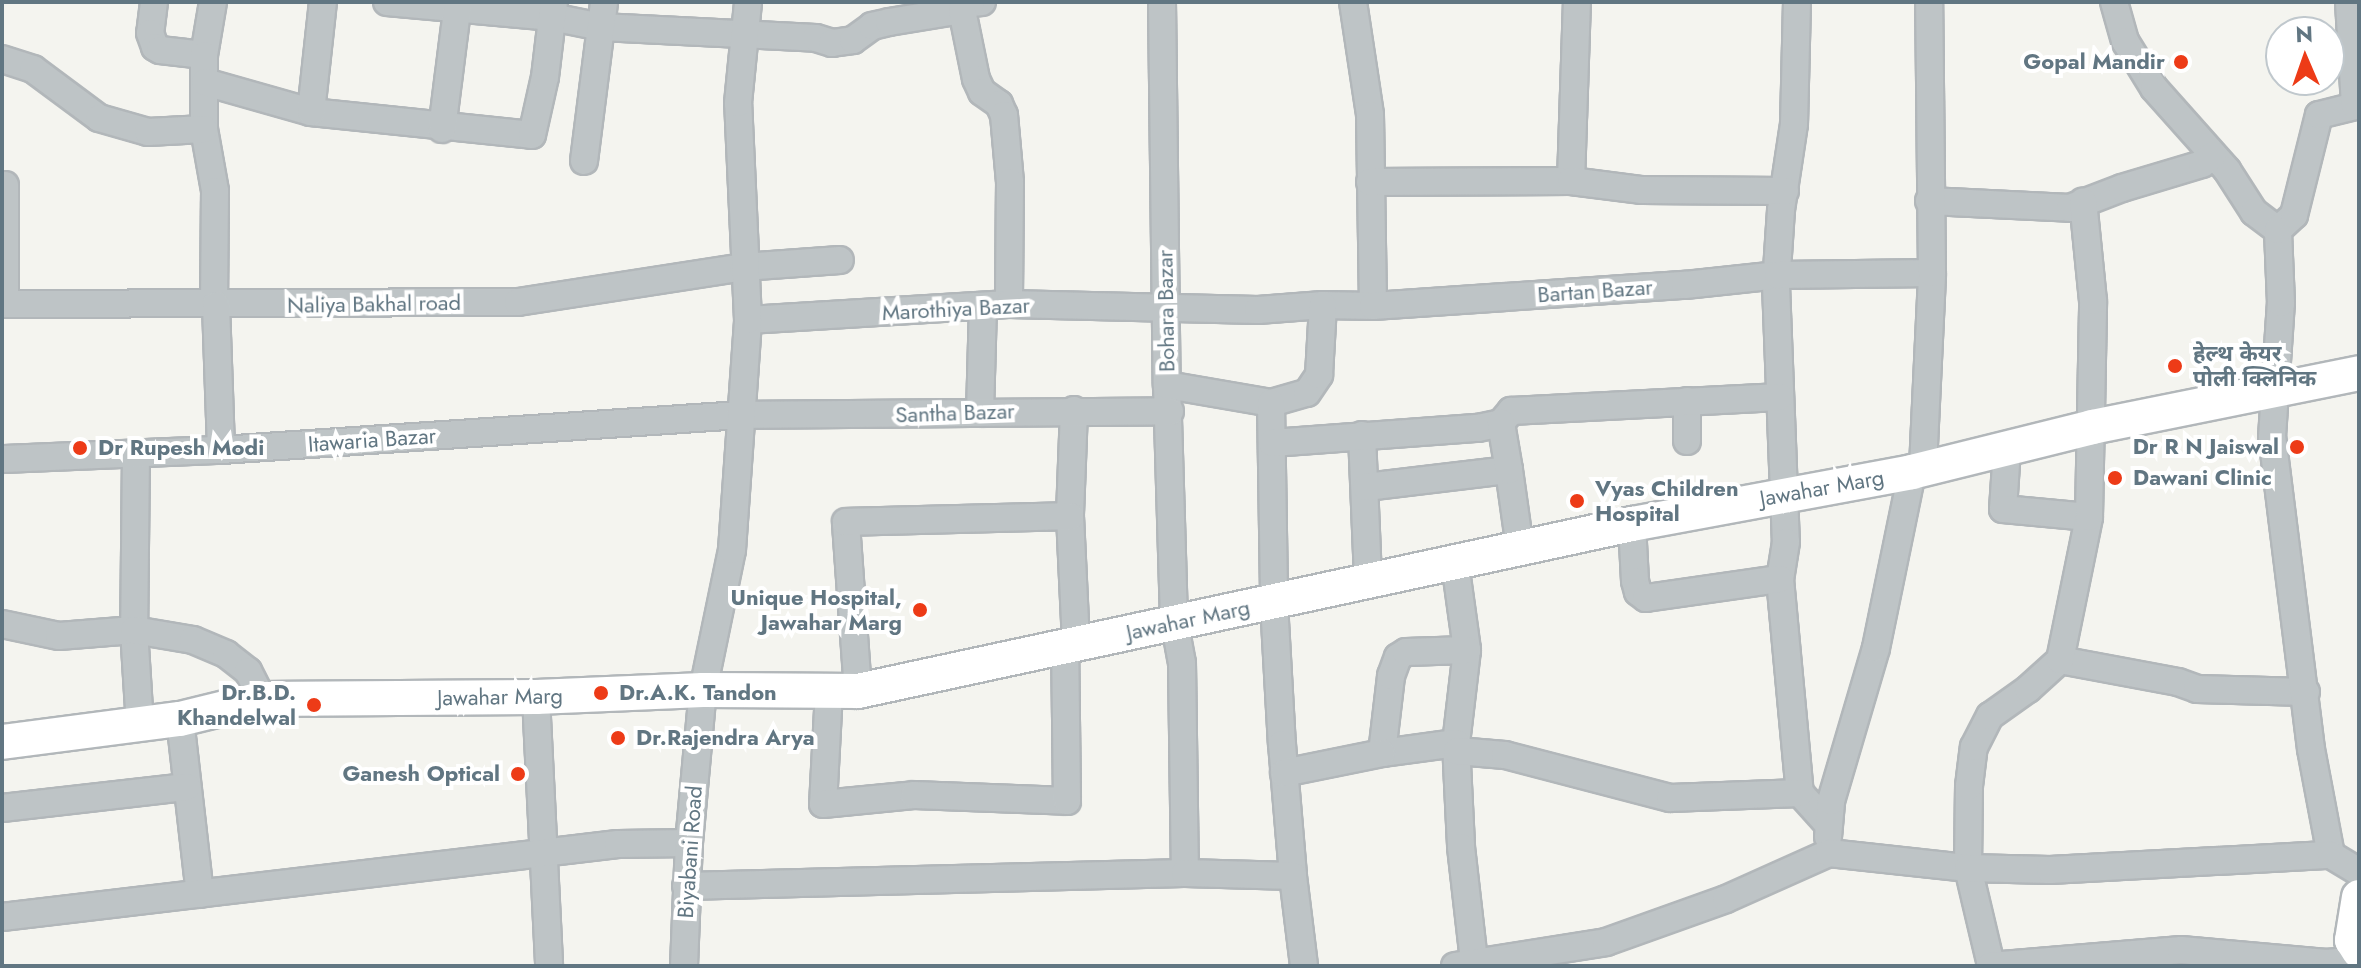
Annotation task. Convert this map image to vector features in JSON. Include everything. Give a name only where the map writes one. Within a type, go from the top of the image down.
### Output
[{"type":"main road","name":"Jawahar Marg","points":[[2,742],[180,719],[262,699],[536,697],[703,690],[843,691],[1070,646],[1174,620],[1274,603],[1632,524],[1918,470],[2092,427],[2359,373]]},
{"type":"main road","points":[[2359,897],[2352,940],[2359,951]]},
{"type":"street","points":[[154,2],[150,33],[155,47],[311,112],[442,129],[532,135],[545,77],[553,9]]},
{"type":"street","points":[[213,2],[204,68],[204,129],[215,191],[215,305],[221,450]]},
{"type":"street","points":[[311,112],[323,2]]},
{"type":"street","points":[[387,2],[553,9],[743,37],[816,38],[832,43],[853,40],[872,26],[972,6],[976,79],[982,92],[999,104],[1004,115],[1010,182],[980,413]]},
{"type":"street","name":"Biyabani Road","points":[[684,966],[686,886],[703,690],[732,550],[748,320],[743,267],[738,103],[748,2]]},
{"type":"street","name":"Bohara Bazar","points":[[1162,2],[1165,308],[1174,620],[1182,663],[1185,873]]},
{"type":"street","points":[[1353,2],[1370,115],[1373,306]]},
{"type":"street","points":[[1571,181],[1577,2]]},
{"type":"street","points":[[1797,2],[1794,124],[1778,275],[1782,494],[1786,542],[1780,579],[1800,793],[1827,823]]},
{"type":"street","points":[[1829,853],[1827,823],[1876,648],[1918,470],[1932,273],[1929,2]]},
{"type":"street","points":[[2114,2],[2125,41],[2154,88],[2213,155],[2254,212],[2278,230]]},
{"type":"street","points":[[2331,855],[2311,749],[2272,437],[2281,303],[2278,230],[2294,215],[2319,115],[2355,106],[2349,2]]},
{"type":"street","points":[[442,129],[457,5]]},
{"type":"street","points":[[584,161],[602,15]]},
{"type":"street","points":[[2,59],[33,69],[99,118],[148,132],[204,129]]},
{"type":"street","points":[[1929,201],[2070,208],[2083,201],[2202,164],[2213,155]]},
{"type":"street","points":[[1370,182],[1571,181],[1642,190],[1785,191]]},
{"type":"street","points":[[4,304],[5,185]]},
{"type":"street","points":[[2083,201],[2093,301],[2089,517],[2060,660],[1990,716],[1974,747],[1969,786],[1968,868],[1990,966],[2181,950],[2326,963],[2359,960]]},
{"type":"street","name":"Naliya Bakhal road","points":[[4,304],[518,302],[743,267],[840,260]]},
{"type":"street","name":"Bartan Bazar","points":[[1258,310],[1323,305],[1373,306],[1685,285],[1778,275],[1932,273]]},
{"type":"street","points":[[1304,966],[1284,773],[1274,603],[1271,403],[1307,393],[1319,375],[1323,305]]},
{"type":"street","name":"Marothiya Bazar","points":[[748,320],[996,306],[1258,310]]},
{"type":"street","points":[[1272,443],[1478,428],[1501,423],[1511,411],[1780,397]]},
{"type":"street","name":"Santha Bazar","points":[[741,415],[1074,410],[1168,398],[1271,403]]},
{"type":"street","points":[[1687,401],[1687,441]]},
{"type":"street","points":[[1070,516],[1016,520],[922,517],[846,522],[843,691],[823,804],[914,795],[1067,801],[1074,410]]},
{"type":"street","name":"Itawaria Bazar","points":[[2,459],[221,450],[741,415]]},
{"type":"street","points":[[1501,423],[1520,548]]},
{"type":"street","points":[[1362,435],[1368,580]]},
{"type":"street","points":[[2007,449],[2003,509],[2089,517]]},
{"type":"street","points":[[136,453],[134,630],[140,725]]},
{"type":"street","points":[[1366,487],[1509,470]]},
{"type":"street","points":[[1632,524],[1635,581],[1638,592],[1646,598],[1780,579]]},
{"type":"street","points":[[1455,563],[1467,650],[1456,747],[1465,963],[1607,954],[1829,853],[1968,868],[2050,870],[2331,855],[2359,872]]},
{"type":"street","points":[[2,624],[59,636],[134,630],[176,636],[211,646],[248,671],[262,699]]},
{"type":"street","points":[[1382,753],[1391,676],[1398,657],[1406,652],[1467,650]]},
{"type":"street","points":[[2060,660],[2178,682],[2197,689],[2306,692]]},
{"type":"street","points":[[536,697],[549,966]]},
{"type":"street","points":[[180,719],[200,894]]},
{"type":"street","points":[[1284,773],[1382,753],[1456,747],[1505,755],[1670,798],[1800,793]]},
{"type":"street","points":[[2,808],[187,787]]},
{"type":"street","points":[[2,917],[618,844],[689,843]]},
{"type":"street","points":[[686,886],[1185,873],[1293,876]]},
{"type":"place","name":"Gopal Mandir","points":[[2181,62]]},
{"type":"place","name":"हेल्थ केयर पोली क्लिनिक","points":[[2175,366]]},
{"type":"place","name":"Dr R N Jaiswal","points":[[2297,447]]},
{"type":"place","name":"Dr Rupesh Modi","points":[[80,448]]},
{"type":"place","name":"Dawani Clinic","points":[[2115,478]]},
{"type":"place","name":"Vyas Children Hospital","points":[[1577,501]]},
{"type":"place","name":"Unique Hospital, Jawahar Marg","points":[[920,610]]},
{"type":"place","name":"Dr.A.K. Tandon","points":[[601,693]]},
{"type":"place","name":"Dr.B.D. Khandelwal","points":[[314,705]]},
{"type":"place","name":"Dr.Rajendra Arya","points":[[618,738]]},
{"type":"place","name":"Ganesh Optical","points":[[518,774]]}]
